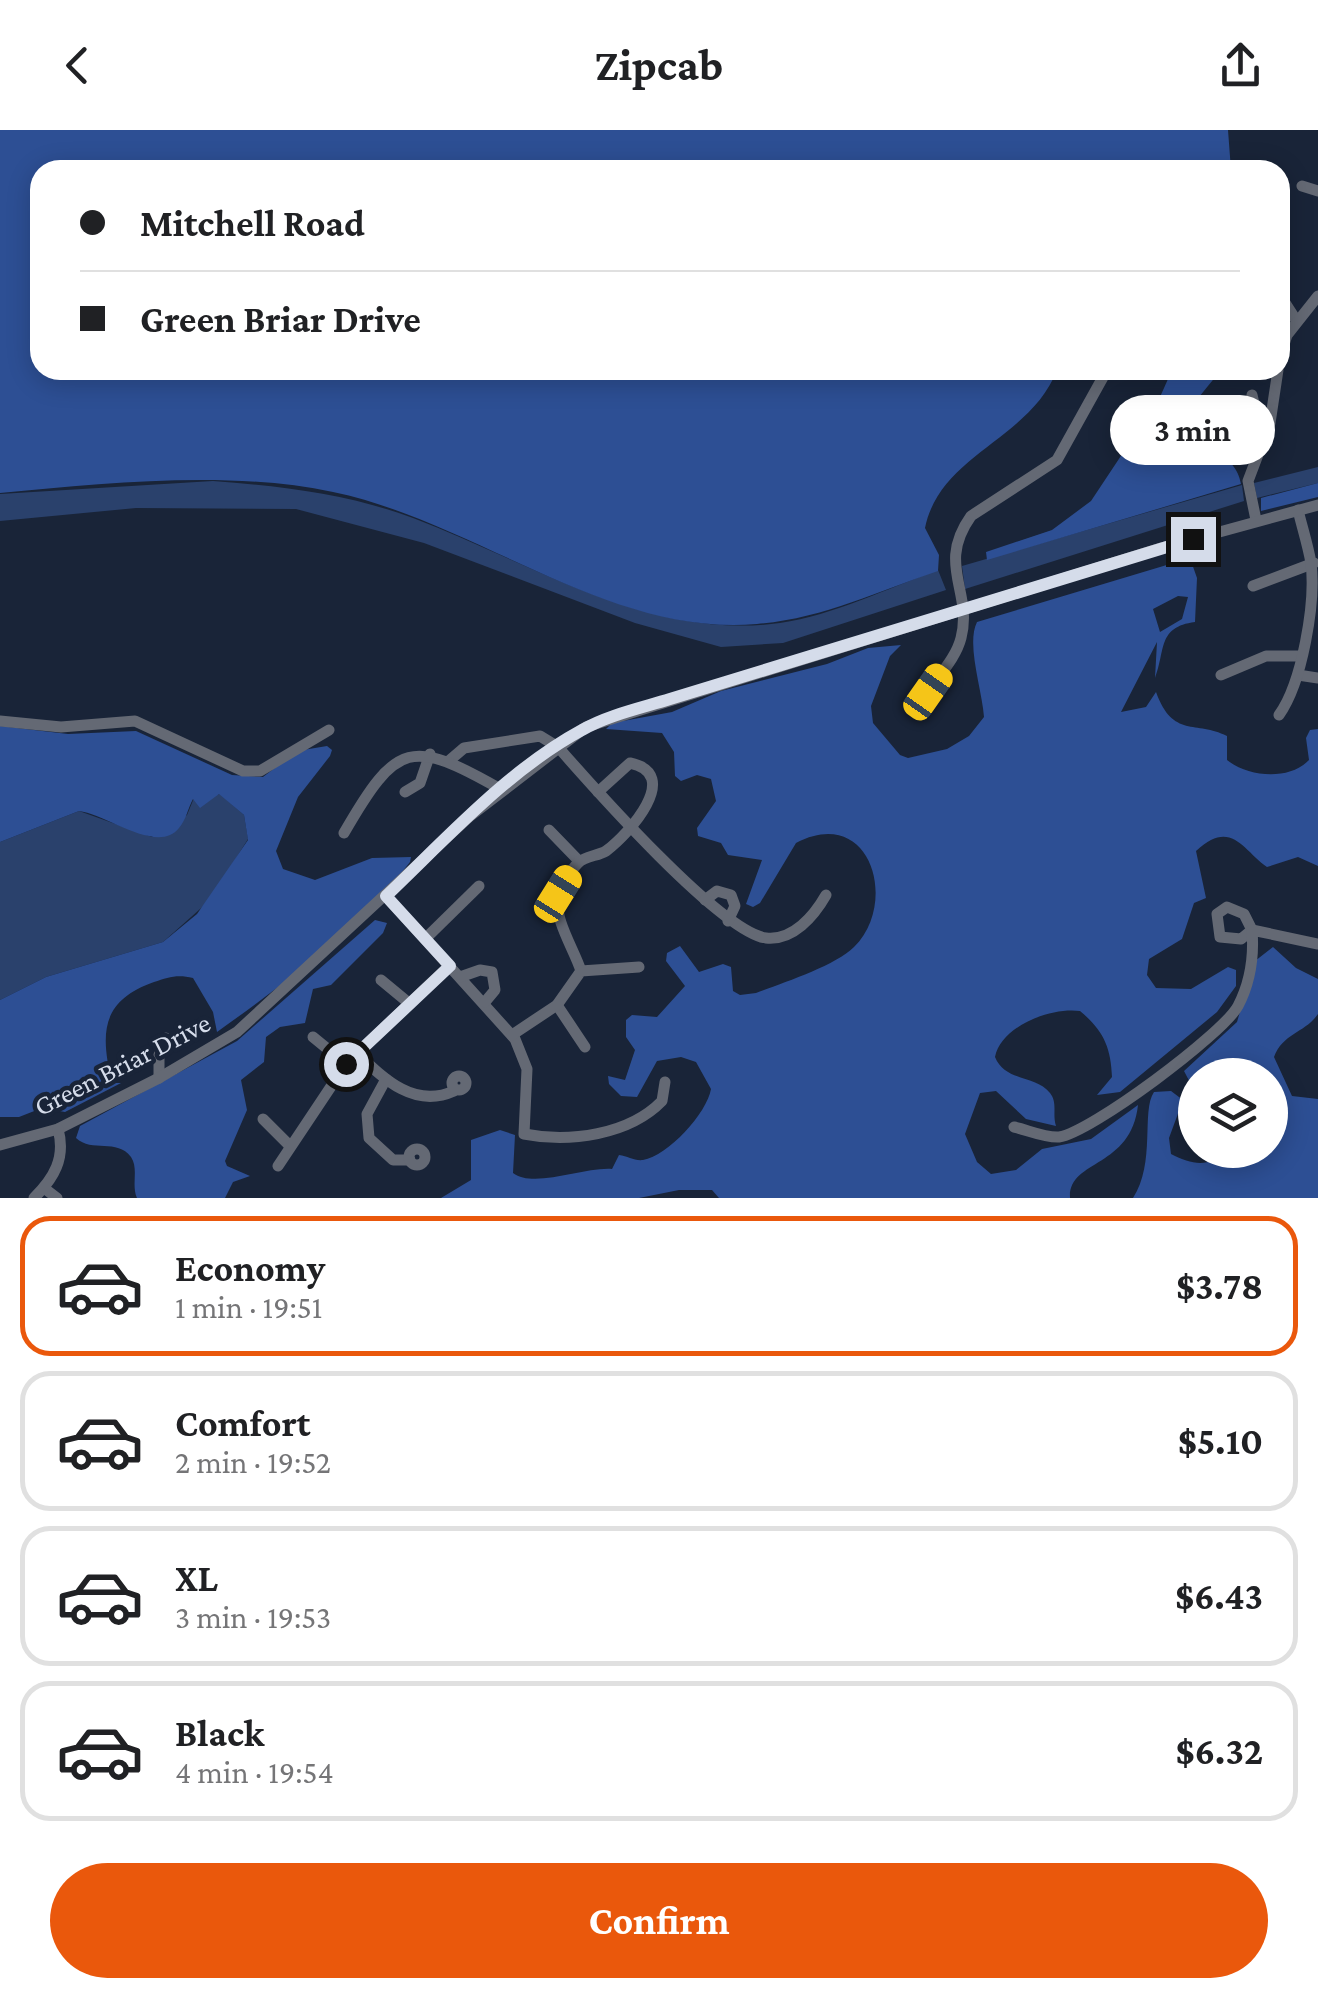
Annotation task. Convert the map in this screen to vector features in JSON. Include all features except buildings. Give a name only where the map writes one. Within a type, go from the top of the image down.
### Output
[{"type":"street","points":[[1302,186],[1318,192]]},
{"type":"street","points":[[1290,334],[1296,320],[1318,296]]},
{"type":"street","points":[[1290,311],[1296,320]]},
{"type":"street","points":[[928,692],[956,652],[965,610],[953,569],[963,528],[971,516],[1033,480],[1057,460],[1101,380]]},
{"type":"street","points":[[1256,520],[1248,480],[1263,442],[1276,380]]},
{"type":"street","points":[[1252,394],[1263,442]]},
{"type":"street","name":"Green Briar Drive","points":[[0,1145],[58,1129],[159,1078],[237,1032],[502,790],[586,727],[1256,520],[1318,505]]},
{"type":"street","points":[[1280,715],[1294,694],[1313,618],[1314,563],[1298,510]]},
{"type":"street","points":[[1252,586],[1314,563]]},
{"type":"street","points":[[1220,676],[1266,656],[1301,656]]},
{"type":"street","points":[[1298,675],[1318,678]]},
{"type":"street","points":[[0,721],[61,727],[135,721],[243,771],[260,771],[329,730]]},
{"type":"street","points":[[450,760],[464,748],[540,736],[558,747],[704,900],[728,921],[750,933],[778,938],[809,920],[826,896]]},
{"type":"street","points":[[405,792],[420,783],[430,754]]},
{"type":"street","points":[[344,833],[385,768],[408,756],[430,754],[450,760],[502,790]]},
{"type":"street","points":[[581,971],[558,909],[558,894],[579,861],[605,852],[654,794],[651,778],[642,767],[623,765],[598,792]]},
{"type":"street","points":[[549,830],[579,861]]},
{"type":"street","points":[[425,940],[479,886]]},
{"type":"street","points":[[704,900],[717,891],[731,894],[735,906],[728,921]]},
{"type":"street","points":[[386,896],[512,1035],[527,1069],[526,1136],[566,1136],[633,1125],[662,1101],[665,1082]]},
{"type":"street","points":[[1014,1126],[1054,1138],[1070,1134],[1114,1110],[1177,1062],[1239,1005],[1250,972],[1252,930],[1318,944]]},
{"type":"street","points":[[278,1166],[346,1064],[450,966]]},
{"type":"street","points":[[581,971],[639,967]]},
{"type":"street","points":[[460,976],[480,970],[492,972],[496,990],[485,1002]]},
{"type":"street","points":[[512,1035],[557,1005],[581,971]]},
{"type":"street","points":[[380,980],[410,1004]]},
{"type":"street","points":[[557,1005],[585,1046]]},
{"type":"street","points":[[159,1078],[159,1055],[166,1038]]},
{"type":"street","points":[[313,1038],[346,1064]]},
{"type":"street","points":[[357,1053],[386,1080],[416,1096],[454,1091]]},
{"type":"street","points":[[386,1080],[371,1101],[369,1138],[392,1160],[410,1160]]},
{"type":"street","points":[[263,1119],[290,1146]]},
{"type":"street","points":[[34,1198],[44,1188],[63,1148],[58,1129]]},
{"type":"street","points":[[44,1188],[57,1198]]},
{"type":"shaded area","points":[[0,130],[1228,130],[1230,160],[30,160],[30,380],[1052,380],[1027,414],[966,464],[934,503],[925,528],[939,555],[938,571],[849,603],[757,624],[702,623],[648,613],[595,596],[386,507],[293,485],[210,480],[124,482],[0,493]]},
{"type":"shaded area","points":[[1168,380],[1213,380],[1199,397],[1202,430],[1231,464],[1241,484],[987,560],[986,552],[1052,530],[1091,501]]},
{"type":"shaded area","points":[[1318,467],[1318,483],[1257,498],[1254,483]]},
{"type":"shaded area","points":[[213,481],[314,492],[389,510],[592,594],[684,620],[732,625],[780,623],[841,607],[938,570],[946,590],[783,643],[721,647],[635,623],[424,543],[296,509],[136,508],[0,521],[0,494]]},
{"type":"shaded area","points":[[1318,483],[1318,497],[1261,511],[1261,498]]},
{"type":"shaded area","points":[[1242,485],[1244,501],[965,589],[962,566]]},
{"type":"shaded area","points":[[1190,558],[1197,578],[1195,622],[1174,629],[1169,635],[1155,678],[1157,642],[1121,712],[1146,707],[1156,692],[1163,707],[1178,722],[1227,736],[1227,760],[1246,770],[1268,774],[1291,771],[1309,760],[1306,738],[1310,730],[1318,729],[1318,866],[1298,857],[1267,867],[1236,840],[1218,837],[1208,842],[1196,851],[1206,898],[1194,903],[1182,939],[1149,959],[1147,975],[1156,988],[1191,989],[1228,967],[1236,970],[1236,986],[1217,1012],[1120,1092],[1097,1095],[1112,1077],[1108,1048],[1095,1025],[1080,1011],[1055,1012],[1029,1021],[1007,1036],[995,1057],[1006,1071],[1037,1083],[1050,1093],[1056,1126],[1026,1119],[996,1091],[980,1093],[965,1134],[977,1162],[991,1174],[1016,1170],[1042,1149],[1091,1139],[1138,1105],[1124,1141],[1079,1176],[1072,1185],[1070,1198],[719,1198],[712,1190],[679,1190],[639,1198],[441,1198],[471,1180],[471,1140],[500,1130],[515,1135],[513,1173],[533,1179],[612,1169],[619,1155],[637,1160],[653,1157],[685,1132],[702,1110],[711,1089],[696,1062],[681,1057],[657,1061],[637,1097],[621,1096],[609,1084],[608,1076],[625,1080],[635,1050],[626,1037],[626,1020],[632,1015],[657,1017],[685,986],[666,961],[667,953],[680,946],[699,972],[723,964],[731,967],[733,991],[740,995],[756,993],[834,961],[854,947],[868,928],[875,884],[870,864],[859,847],[843,837],[822,834],[796,843],[760,903],[753,907],[746,904],[762,860],[728,855],[721,843],[698,836],[697,828],[716,801],[711,779],[697,775],[681,781],[675,776],[674,752],[662,733],[606,729],[612,723],[672,712],[721,691],[827,664],[868,648],[901,645],[890,656],[871,706],[873,723],[900,755],[908,758],[947,749],[969,736],[984,717],[973,642],[977,622]],"holes":[[[1178,596],[1188,597],[1182,619],[1160,632],[1153,609]]]},
{"type":"shaded area","points":[[0,726],[68,734],[136,731],[232,775],[263,777],[297,751],[327,746],[332,750],[330,756],[298,797],[276,851],[283,869],[315,880],[372,858],[411,857],[410,862],[345,932],[217,1032],[213,1012],[193,978],[173,977],[154,982],[123,999],[109,1020],[108,1065],[112,1083],[121,1083],[65,1112],[42,1108],[19,1117],[0,1117],[0,1000],[46,977],[163,942],[197,914],[248,840],[244,815],[219,794],[200,808],[193,799],[181,825],[170,835],[145,835],[79,811],[0,842]]},
{"type":"shaded area","points":[[220,794],[244,815],[248,839],[209,901],[163,942],[46,977],[0,1000],[0,842],[79,811],[152,837],[187,815],[194,798]]},
{"type":"shaded area","points":[[375,920],[387,923],[383,933],[331,985],[313,989],[305,1023],[280,1027],[266,1037],[264,1062],[241,1080],[247,1110],[225,1161],[227,1166],[250,1176],[233,1182],[225,1198],[137,1198],[133,1162],[125,1151],[89,1145],[76,1138],[80,1126],[237,1041]]},
{"type":"shaded area","points":[[1273,947],[1296,968],[1318,979],[1318,1014],[1283,1043],[1274,1058],[1198,1058],[1237,1022],[1255,961]]},
{"type":"shaded area","points":[[1288,1087],[1292,1096],[1318,1099],[1318,1198],[1133,1198],[1144,1169],[1148,1112],[1154,1092],[1171,1091],[1178,1096],[1178,1114],[1169,1138],[1171,1154],[1178,1157],[1178,1168],[1288,1168]]},
{"type":"route","points":[[346,1064],[450,966],[386,896],[469,816],[586,727],[1193,539]]}]
